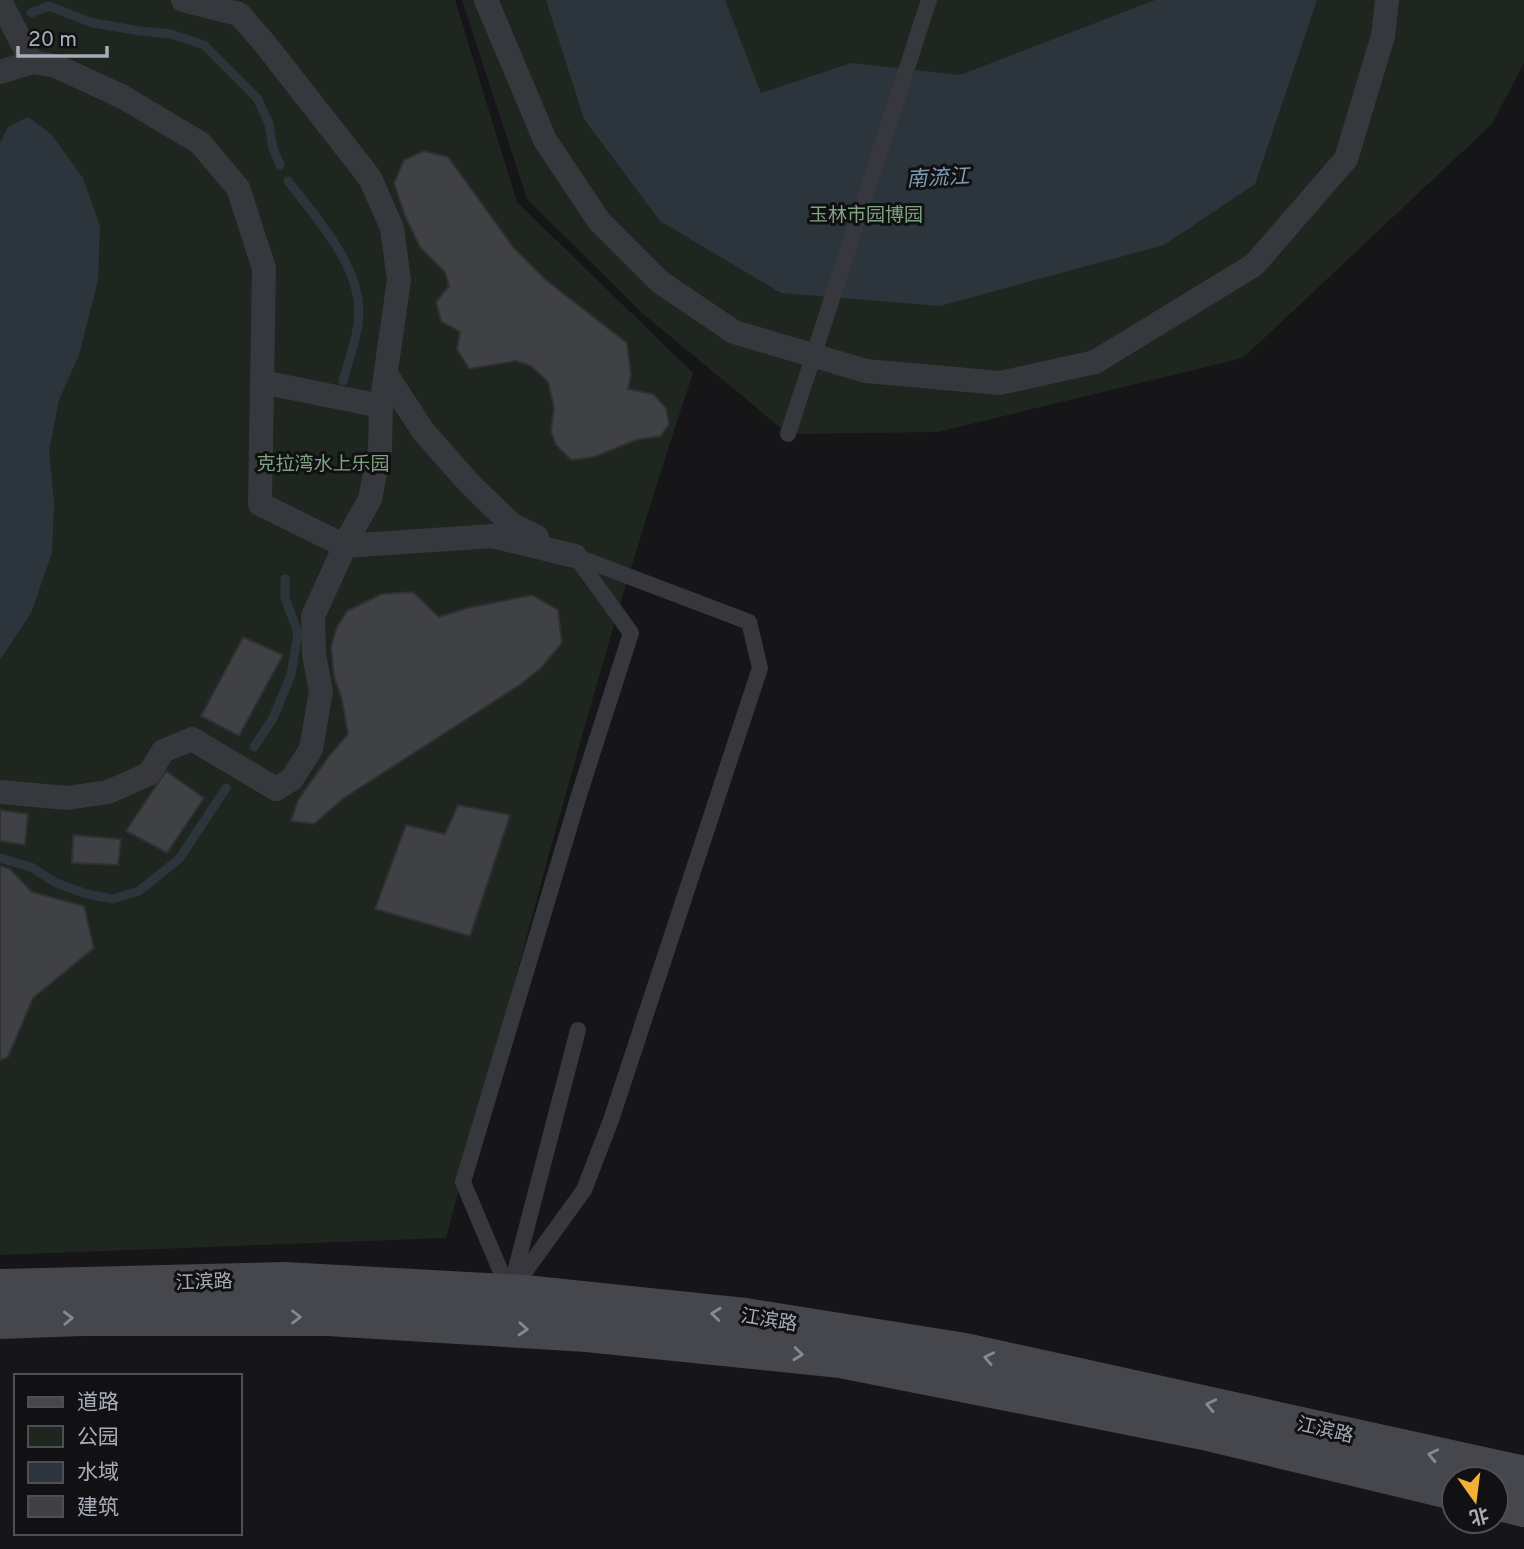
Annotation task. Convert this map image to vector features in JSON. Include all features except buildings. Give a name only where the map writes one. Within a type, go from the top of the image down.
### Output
[{"type":"main road","name":"江滨路","points":[[0,1289],[284,1281],[510,1293],[745,1317],[965,1352],[1524,1475]]},
{"type":"main road","name":"江滨路","points":[[0,1320],[82,1317],[328,1317],[587,1333],[841,1359],[1204,1431],[1440,1488]]},
{"type":"street","points":[[0,792],[67,798],[108,792],[149,774],[163,751],[192,739],[275,789],[292,779],[311,750],[321,691],[314,655],[313,616],[370,499],[380,449],[382,406],[399,280],[392,228],[370,178],[239,14],[183,0]]},
{"type":"street","points":[[486,0],[545,140],[599,222],[660,282],[734,332],[866,371],[1000,383],[1095,362],[1254,265],[1346,159],[1383,36],[1387,0]]},
{"type":"street","points":[[0,1],[33,62]]},
{"type":"street","points":[[0,72],[33,62],[56,66],[123,97],[200,143],[239,188],[264,268],[260,504],[345,546],[492,536],[575,556]]},
{"type":"street","points":[[386,374],[423,431],[469,483],[511,524],[575,556]]},
{"type":"street","points":[[262,382],[382,406]]},
{"type":"lane","points":[[788,434],[929,0]]},
{"type":"lane","points":[[510,1293],[463,1182],[579,795],[631,633],[575,556]]},
{"type":"lane","points":[[510,1293],[584,1190],[611,1120],[760,668],[749,622],[575,556]]},
{"type":"lane","points":[[510,1293],[578,1030]]},
{"type":"green space","name":"克拉湾水上乐园","points":[[0,0],[455,0],[517,202],[693,373],[625,587],[594,695],[446,1238],[0,1255]]},
{"type":"green space","name":"玉林市园博园","points":[[462,0],[1524,0],[1524,63],[1492,124],[1243,358],[938,432],[788,434],[641,312],[527,199]]},
{"type":"water","name":"南流江","points":[[546,0],[725,0],[761,93],[851,63],[960,75],[1155,0],[1317,0],[1255,184],[1164,245],[940,306],[781,293],[660,221],[584,119]]},
{"type":"water","points":[[28,117],[51,134],[83,178],[100,226],[98,280],[79,355],[59,400],[49,451],[54,502],[52,553],[31,613],[0,660],[0,143],[8,127]]},
{"type":"waterway","points":[[31,13],[49,6],[93,23],[171,34],[204,45],[257,98],[269,124],[273,148],[280,165]]},
{"type":"waterway","points":[[288,181],[337,247],[355,284],[358,323],[343,381]]},
{"type":"waterway","points":[[254,747],[273,718],[291,675],[298,633],[285,598],[285,579]]},
{"type":"waterway","points":[[0,858],[31,867],[56,883],[87,894],[113,899],[139,891],[179,859],[226,788]]}]
